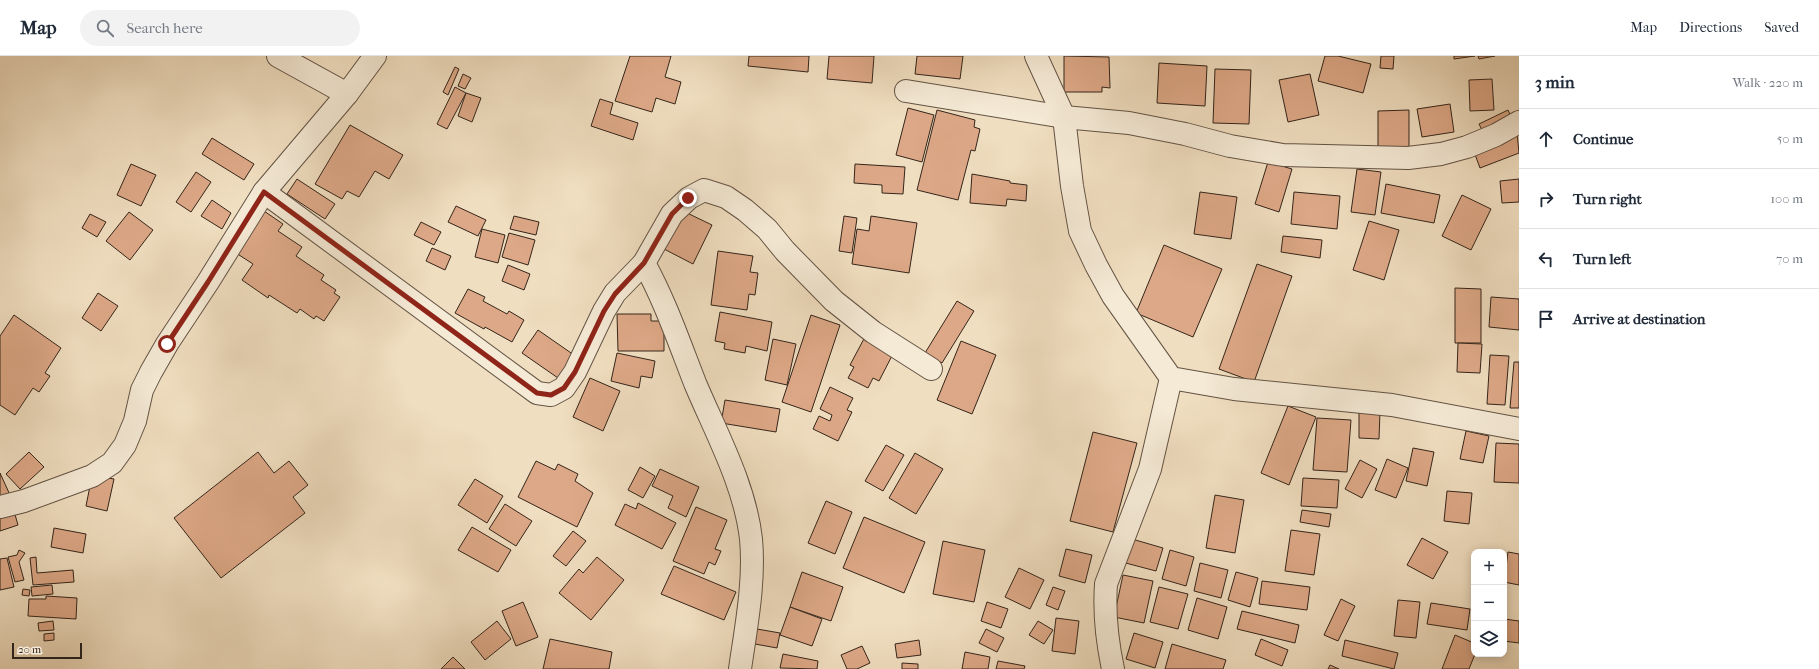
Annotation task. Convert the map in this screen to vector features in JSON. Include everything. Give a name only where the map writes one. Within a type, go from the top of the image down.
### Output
[{"type":"street","points":[[278,56],[347,94]]},
{"type":"street","points":[[0,507],[24,501],[92,476],[112,463],[125,445],[135,421],[142,390],[151,372],[167,344],[208,282],[264,192],[347,94],[375,56]]},
{"type":"street","points":[[1036,56],[1064,117],[1072,186],[1080,231],[1096,266],[1113,296],[1172,378],[1241,390],[1392,405],[1519,429]]},
{"type":"street","points":[[906,91],[1064,117],[1129,123],[1185,134],[1230,146],[1283,155],[1408,158],[1441,154],[1467,147],[1519,122]]},
{"type":"street","points":[[264,192],[537,393],[551,395],[564,388],[575,372],[611,299],[644,263],[672,214],[688,198],[704,190],[726,197],[745,210],[767,229],[785,251],[834,301],[873,332],[931,369]]},
{"type":"street","points":[[644,263],[669,314],[733,472],[747,513],[751,541],[751,582],[740,669]]},
{"type":"street","points":[[1113,669],[1106,621],[1106,584],[1150,469],[1172,378]]},
{"type":"building","points":[[630,56],[671,56],[665,77],[681,82],[675,104],[656,98],[652,112],[615,101]]},
{"type":"building","points":[[749,56],[809,56],[808,72],[748,66]]},
{"type":"building","points":[[829,56],[874,56],[872,83],[827,79]]},
{"type":"building","points":[[917,56],[963,56],[960,79],[915,74]]},
{"type":"building","points":[[1064,56],[1109,57],[1110,88],[1102,87],[1102,92],[1064,92]]},
{"type":"building","points":[[1325,56],[1338,56],[1371,64],[1363,93],[1318,81]]},
{"type":"building","points":[[1381,56],[1394,56],[1393,69],[1380,68]]},
{"type":"building","points":[[1454,56],[1475,56],[1454,59]]},
{"type":"building","points":[[1478,56],[1495,56],[1479,59]]},
{"type":"building","points":[[1159,63],[1207,66],[1205,106],[1157,103]]},
{"type":"building","points":[[455,67],[459,69],[448,95],[443,92]]},
{"type":"building","points":[[1215,69],[1251,70],[1249,124],[1213,123]]},
{"type":"building","points":[[463,74],[471,78],[465,89],[458,86]]},
{"type":"building","points":[[1310,74],[1319,115],[1288,122],[1279,80]]},
{"type":"building","points":[[1492,79],[1494,110],[1470,111],[1469,80]]},
{"type":"building","points":[[455,87],[466,93],[447,129],[437,124]]},
{"type":"building","points":[[466,93],[481,98],[472,122],[458,116]]},
{"type":"building","points":[[600,99],[613,103],[610,114],[638,123],[633,140],[591,126]]},
{"type":"building","points":[[1450,104],[1454,132],[1422,137],[1417,109]]},
{"type":"building","points":[[908,108],[934,115],[922,162],[896,155]]},
{"type":"building","points":[[937,110],[975,120],[974,127],[980,129],[975,151],[971,150],[958,200],[917,190]]},
{"type":"building","points":[[1409,110],[1409,150],[1378,150],[1378,111]]},
{"type":"building","points":[[1508,110],[1514,123],[1485,136],[1479,124]]},
{"type":"building","points":[[350,125],[403,155],[389,179],[375,171],[359,197],[347,191],[342,199],[315,184]]},
{"type":"building","points":[[1517,132],[1519,153],[1480,168],[1473,149]]},
{"type":"building","points":[[212,138],[254,164],[244,180],[202,154]]},
{"type":"building","points":[[1268,162],[1292,169],[1279,212],[1255,204]]},
{"type":"building","points":[[131,164],[156,175],[141,206],[117,195]]},
{"type":"building","points":[[855,164],[905,167],[903,194],[882,193],[882,185],[854,183]]},
{"type":"building","points":[[1357,169],[1381,172],[1375,215],[1351,212]]},
{"type":"building","points":[[196,172],[211,182],[191,212],[176,202]]},
{"type":"building","points":[[972,174],[1010,181],[1010,183],[1027,185],[1026,201],[1007,199],[1006,206],[970,203]]},
{"type":"building","points":[[297,179],[335,204],[325,219],[287,194]]},
{"type":"building","points":[[1519,179],[1519,202],[1502,203],[1500,181]]},
{"type":"building","points":[[1386,184],[1440,195],[1434,223],[1381,213]]},
{"type":"building","points":[[1200,192],[1237,197],[1231,239],[1194,234]]},
{"type":"building","points":[[1294,192],[1340,196],[1337,229],[1291,224]]},
{"type":"building","points":[[1462,195],[1491,209],[1471,250],[1442,236]]},
{"type":"building","points":[[212,200],[231,213],[222,229],[201,216]]},
{"type":"building","points":[[456,206],[486,220],[478,236],[448,222]]},
{"type":"building","points":[[264,211],[283,224],[278,231],[302,247],[296,256],[324,275],[321,280],[336,290],[334,293],[340,297],[324,321],[316,316],[314,319],[300,309],[297,313],[269,295],[268,298],[242,280],[253,264],[236,253]]},
{"type":"building","points":[[683,211],[712,225],[693,264],[664,249]]},
{"type":"building","points":[[129,212],[153,230],[130,260],[106,241]]},
{"type":"building","points":[[90,214],[106,222],[97,237],[82,228]]},
{"type":"building","points":[[514,216],[539,222],[536,235],[510,229]]},
{"type":"building","points":[[844,216],[857,218],[852,253],[839,251]]},
{"type":"building","points":[[871,216],[917,223],[909,273],[852,264],[857,229],[869,231]]},
{"type":"building","points":[[1369,221],[1399,230],[1384,280],[1353,270]]},
{"type":"building","points":[[421,222],[441,232],[434,245],[414,235]]},
{"type":"building","points":[[482,229],[505,235],[498,263],[475,257]]},
{"type":"building","points":[[509,233],[535,240],[528,265],[502,257]]},
{"type":"building","points":[[1283,236],[1322,240],[1320,258],[1281,252]]},
{"type":"building","points":[[1164,245],[1222,269],[1193,337],[1136,313]]},
{"type":"building","points":[[432,248],[451,256],[445,270],[426,261]]},
{"type":"building","points":[[718,251],[753,256],[750,272],[758,273],[755,295],[749,294],[747,310],[711,305]]},
{"type":"building","points":[[1257,264],[1292,276],[1254,382],[1219,369]]},
{"type":"building","points":[[508,265],[530,274],[524,290],[502,281]]},
{"type":"building","points":[[1455,288],[1481,289],[1481,343],[1455,343]]},
{"type":"building","points":[[468,289],[485,297],[483,301],[507,314],[509,311],[524,320],[512,342],[455,313]]},
{"type":"building","points":[[98,293],[118,306],[101,331],[82,318]]},
{"type":"building","points":[[1491,297],[1519,299],[1519,330],[1489,327]]},
{"type":"building","points":[[957,301],[974,311],[942,363],[925,353]]},
{"type":"building","points":[[720,312],[772,322],[767,351],[746,346],[745,353],[724,349],[725,343],[715,341]]},
{"type":"building","points":[[617,314],[651,314],[651,321],[664,321],[664,351],[618,351]]},
{"type":"building","points":[[14,315],[61,348],[45,373],[50,376],[39,392],[33,388],[15,415],[0,405],[0,336]]},
{"type":"building","points":[[811,315],[840,325],[811,412],[782,402]]},
{"type":"building","points":[[538,330],[574,355],[558,378],[522,353]]},
{"type":"building","points":[[866,335],[895,350],[879,381],[873,378],[868,388],[848,378],[854,367],[850,365]]},
{"type":"building","points":[[773,339],[796,344],[787,385],[765,380]]},
{"type":"building","points":[[961,341],[996,355],[972,414],[937,400]]},
{"type":"building","points":[[1458,343],[1482,344],[1480,373],[1457,372]]},
{"type":"building","points":[[617,353],[655,361],[652,378],[641,376],[639,388],[611,381]]},
{"type":"building","points":[[1490,355],[1509,356],[1505,405],[1487,404]]},
{"type":"building","points":[[1514,362],[1519,362],[1519,408],[1510,408]]},
{"type":"building","points":[[590,378],[620,391],[603,431],[573,417]]},
{"type":"building","points":[[830,387],[853,398],[847,410],[852,412],[838,441],[813,429],[819,416],[830,421],[832,415],[820,409]]},
{"type":"building","points":[[725,400],[780,409],[776,432],[721,423]]},
{"type":"building","points":[[1288,406],[1316,417],[1289,485],[1261,473]]},
{"type":"building","points":[[1359,410],[1380,411],[1379,439],[1359,438]]},
{"type":"building","points":[[1317,418],[1351,420],[1347,472],[1313,470]]},
{"type":"building","points":[[1466,431],[1489,436],[1483,463],[1460,459]]},
{"type":"building","points":[[1093,432],[1137,443],[1113,532],[1070,521]]},
{"type":"building","points":[[1496,443],[1519,444],[1519,483],[1494,482]]},
{"type":"building","points":[[886,445],[904,455],[883,491],[865,481]]},
{"type":"building","points":[[1413,448],[1434,452],[1427,486],[1406,481]]},
{"type":"building","points":[[29,452],[44,467],[20,489],[6,474]]},
{"type":"building","points":[[258,452],[274,473],[289,461],[308,485],[293,497],[305,513],[221,578],[174,518]]},
{"type":"building","points":[[915,453],[943,469],[916,514],[889,498]]},
{"type":"building","points":[[1387,459],[1408,468],[1396,498],[1375,490]]},
{"type":"building","points":[[1360,460],[1377,469],[1362,498],[1345,489]]},
{"type":"building","points":[[536,461],[555,470],[558,464],[578,474],[575,481],[593,493],[577,527],[518,497]]},
{"type":"building","points":[[640,467],[655,476],[643,498],[628,490]]},
{"type":"building","points":[[660,469],[699,487],[686,517],[668,508],[673,496],[652,486]]},
{"type":"building","points":[[0,473],[10,495],[0,499]]},
{"type":"building","points":[[102,477],[114,479],[107,511],[86,506],[91,481]]},
{"type":"building","points":[[1303,478],[1339,480],[1337,508],[1301,506]]},
{"type":"building","points":[[475,479],[503,496],[487,523],[458,505]]},
{"type":"building","points":[[1447,491],[1472,493],[1469,524],[1444,521]]},
{"type":"building","points":[[1215,495],[1244,500],[1235,553],[1206,548]]},
{"type":"building","points":[[826,501],[852,512],[835,554],[808,543]]},
{"type":"building","points":[[638,503],[676,523],[662,549],[615,525],[625,504],[636,509]]},
{"type":"building","points":[[12,504],[18,525],[0,531],[0,508]]},
{"type":"building","points":[[505,504],[532,521],[516,546],[489,529]]},
{"type":"building","points":[[696,507],[727,520],[715,549],[721,551],[715,565],[709,562],[704,574],[673,561]]},
{"type":"building","points":[[1302,510],[1331,514],[1329,527],[1300,522]]},
{"type":"building","points":[[864,517],[925,542],[904,593],[843,568]]},
{"type":"building","points":[[472,527],[511,550],[498,572],[458,550]]},
{"type":"building","points":[[54,528],[86,534],[83,553],[51,547]]},
{"type":"building","points":[[1291,530],[1320,534],[1314,575],[1285,571]]},
{"type":"building","points":[[573,531],[586,541],[566,566],[553,556]]},
{"type":"building","points":[[1125,537],[1163,548],[1156,571],[1118,561]]},
{"type":"building","points":[[1422,538],[1448,552],[1433,579],[1407,565]]},
{"type":"building","points":[[943,541],[985,550],[974,602],[933,594]]},
{"type":"building","points":[[1066,549],[1092,555],[1085,583],[1059,576]]},
{"type":"building","points":[[19,550],[25,553],[19,562],[24,580],[15,582],[8,557],[17,555]]},
{"type":"building","points":[[1170,550],[1194,557],[1186,586],[1162,579]]},
{"type":"building","points":[[1508,552],[1519,554],[1519,585],[1507,583]]},
{"type":"building","points":[[36,557],[37,573],[73,570],[74,582],[33,585],[30,558]]},
{"type":"building","points":[[597,557],[624,580],[591,620],[559,593],[579,569],[583,573]]},
{"type":"building","points":[[7,558],[14,587],[0,590],[0,559]]},
{"type":"building","points":[[1200,563],[1228,570],[1221,598],[1194,591]]},
{"type":"building","points":[[674,566],[736,592],[724,620],[661,594]]},
{"type":"building","points":[[1019,568],[1044,580],[1030,609],[1005,597]]},
{"type":"building","points":[[802,572],[843,587],[831,621],[790,607]]},
{"type":"building","points":[[1236,572],[1258,578],[1250,607],[1228,600]]},
{"type":"building","points":[[1123,575],[1153,581],[1144,623],[1114,617]]},
{"type":"building","points":[[1262,581],[1310,587],[1307,610],[1259,604]]},
{"type":"building","points":[[52,585],[53,594],[32,596],[31,587]]},
{"type":"building","points":[[1053,587],[1065,591],[1058,610],[1046,605]]},
{"type":"building","points":[[1159,587],[1188,594],[1178,629],[1150,622]]},
{"type":"building","points":[[23,589],[30,590],[29,596],[22,595]]},
{"type":"building","points":[[46,596],[77,598],[76,619],[28,616],[29,599],[46,599]]},
{"type":"building","points":[[1197,598],[1227,607],[1218,639],[1188,630]]},
{"type":"building","points":[[1341,599],[1355,606],[1338,641],[1324,635]]},
{"type":"building","points":[[1398,600],[1420,602],[1416,638],[1394,636]]},
{"type":"building","points":[[523,602],[538,637],[516,646],[502,611]]},
{"type":"building","points":[[987,602],[1008,609],[1001,628],[981,621]]},
{"type":"building","points":[[1431,603],[1470,609],[1467,630],[1427,624]]},
{"type":"building","points":[[790,607],[822,619],[812,646],[780,635]]},
{"type":"building","points":[[1242,611],[1299,625],[1295,643],[1237,629]]},
{"type":"building","points":[[1056,618],[1079,621],[1075,654],[1052,651]]},
{"type":"building","points":[[1507,619],[1519,621],[1519,643],[1507,641]]},
{"type":"building","points":[[53,621],[54,630],[39,631],[38,623]]},
{"type":"building","points":[[497,621],[511,639],[485,660],[471,642]]},
{"type":"building","points":[[1038,621],[1053,630],[1044,644],[1029,635]]},
{"type":"building","points":[[757,629],[780,633],[777,648],[755,644]]},
{"type":"building","points":[[986,629],[1004,638],[997,652],[979,643]]},
{"type":"building","points":[[54,633],[54,640],[44,641],[44,634]]},
{"type":"building","points":[[1134,633],[1163,642],[1155,668],[1126,659]]},
{"type":"building","points":[[1455,635],[1471,642],[1471,657],[1474,657],[1469,669],[1442,669]]},
{"type":"building","points":[[550,639],[612,652],[609,669],[543,669]]},
{"type":"building","points":[[1261,639],[1288,650],[1282,666],[1255,655]]},
{"type":"building","points":[[919,640],[921,655],[897,658],[895,644]]},
{"type":"building","points":[[1345,640],[1398,653],[1394,669],[1342,656]]},
{"type":"building","points":[[1172,644],[1226,660],[1223,669],[1165,669]]},
{"type":"building","points":[[862,646],[870,663],[857,669],[847,669],[841,655]]},
{"type":"building","points":[[965,652],[990,657],[988,669],[962,669]]},
{"type":"building","points":[[783,654],[818,661],[817,669],[780,668]]},
{"type":"building","points":[[453,657],[465,669],[441,669]]},
{"type":"building","points":[[998,661],[1025,666],[1024,669],[996,669]]},
{"type":"building","points":[[902,663],[918,664],[918,669],[902,669]]},
{"type":"building","points":[[1330,665],[1339,669],[1328,669]]},
{"type":"route","points":[[167,344],[208,282],[264,192],[537,393],[551,395],[564,388],[575,372],[604,311],[615,294],[644,263],[658,236],[672,214],[688,198]]}]
